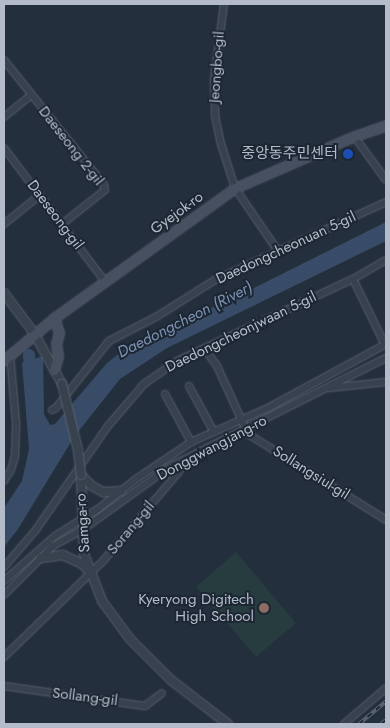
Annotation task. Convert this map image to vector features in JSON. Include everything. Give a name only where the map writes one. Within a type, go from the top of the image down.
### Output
[{"type":"main road","name":"Gyejok-ro","points":[[7,358],[54,318],[106,283],[235,188],[354,136],[386,125]]},
{"type":"main road","points":[[54,318],[59,333],[56,344],[58,356],[54,370]]},
{"type":"street","name":"Jeongbo-gil","points":[[224,4],[214,68],[215,116],[228,171],[235,188],[278,250]]},
{"type":"street","name":"Daeseong 2-gil","points":[[4,60],[105,187],[105,190],[62,224]]},
{"type":"street","points":[[4,117],[32,95]]},
{"type":"street","points":[[354,136],[386,180]]},
{"type":"street","name":"Daeseong-gil","points":[[4,148],[106,283]]},
{"type":"street","points":[[4,224],[40,195]]},
{"type":"street","name":"Daedongcheonuan 5-gil","points":[[52,410],[56,408],[109,341],[148,322],[215,280],[386,202]]},
{"type":"street","name":"Daedongcheonjwaan 5-gil","points":[[4,567],[34,531],[135,393],[172,364],[353,279],[386,260]]},
{"type":"street","points":[[353,279],[385,344]]},
{"type":"street","name":"Samga-ro","points":[[4,293],[34,334],[62,384],[76,442],[81,475],[81,520],[84,554],[102,602],[130,639],[171,680],[228,724]]},
{"type":"street","name":"Donggwangjang-ro","points":[[4,582],[55,536],[81,520],[191,442],[268,408],[385,344]]},
{"type":"street","name":"Sollangsiul-gil","points":[[204,348],[217,366],[248,434],[386,520]]},
{"type":"street","points":[[4,482],[11,470],[15,456],[16,422],[7,358]]},
{"type":"street","name":"Donggwangjang-ro","points":[[4,595],[53,546],[82,530],[171,466],[386,358]]},
{"type":"street","points":[[326,389],[386,382]]},
{"type":"street","points":[[189,386],[214,432]]},
{"type":"street","points":[[164,394],[191,442]]},
{"type":"street","name":"Sorang-gil","points":[[4,657],[103,561],[178,473],[187,458]]},
{"type":"street","points":[[81,475],[92,486],[103,492],[121,491]]},
{"type":"street","points":[[41,558],[62,555],[82,564],[90,572]]},
{"type":"street","name":"Sollang-gil","points":[[4,686],[145,706],[162,693]]},
{"type":"street","points":[[344,724],[386,688]]},
{"type":"green space","points":[[236,552],[296,623],[256,657],[196,587]]},
{"type":"water","name":"Daedongcheon (River)","points":[[386,222],[386,241],[167,348],[120,379],[74,437],[18,529],[4,547],[4,508],[22,481],[29,449],[22,363],[43,356],[44,414],[50,425],[55,424],[107,363],[122,351],[170,325],[230,300]]},
{"type":"waterway","points":[[29,355],[31,378]]},
{"type":"railway","points":[[359,724],[386,701]]},
{"type":"railway","points":[[381,724],[386,720]]},
{"type":"place","name":"중앙동주민센터","points":[[348,154]]},
{"type":"place","name":"Kyeryong Digitech High School","points":[[264,608]]}]
